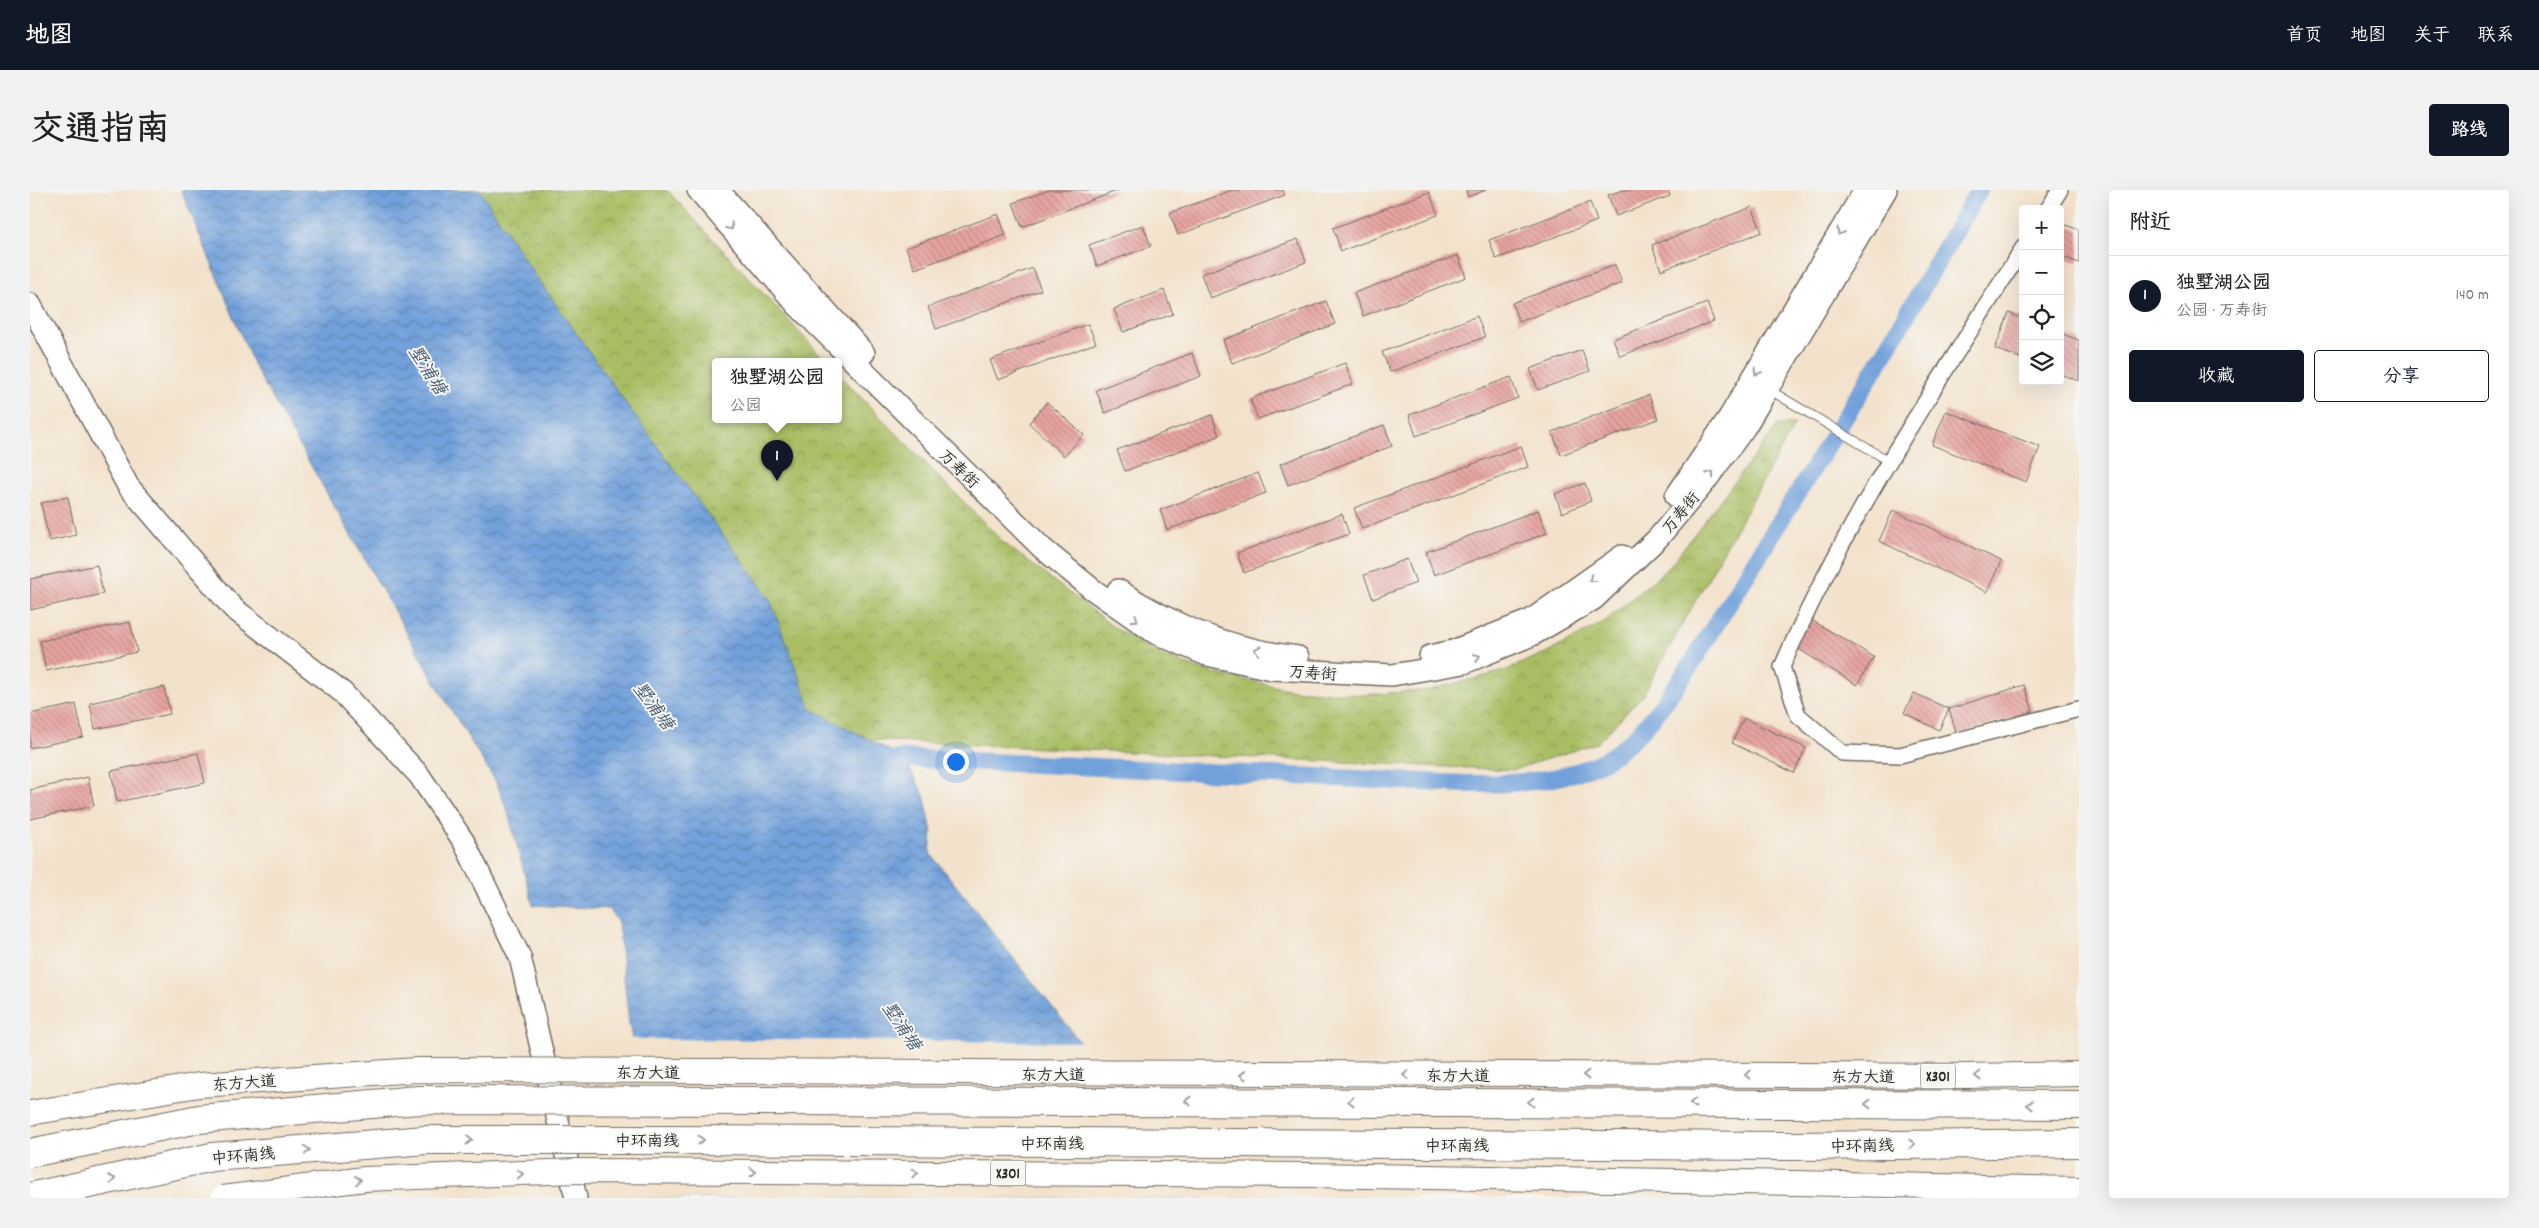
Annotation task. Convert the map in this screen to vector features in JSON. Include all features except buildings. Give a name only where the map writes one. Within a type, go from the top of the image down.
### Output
[{"type":"highway","points":[[30,1153],[199,1119],[418,1100],[2079,1105]]},
{"type":"highway","name":"中环南线","points":[[30,1197],[212,1157],[426,1140],[1793,1146],[2079,1142]]},
{"type":"highway","points":[[2006,1142],[2079,1152]]},
{"type":"main road","name":"东方大道","points":[[30,1113],[198,1085],[417,1070],[1964,1076],[2079,1074]]},
{"type":"main road","name":"X301","points":[[223,1198],[364,1179],[577,1172],[1308,1175],[2079,1189]]},
{"type":"street","name":"万寿街","points":[[698,190],[797,305],[1042,548],[1092,589],[1155,633],[1207,656],[1272,669],[1392,675],[1464,663],[1532,635],[1594,598],[1658,538],[1705,482],[1745,427],[1886,190]]},
{"type":"street","name":"万寿街","points":[[718,190],[892,385],[1047,536],[1100,579],[1153,613],[1186,629],[1218,641],[1276,655],[1337,662],[1389,664],[1453,651],[1531,620],[1585,584],[1634,547],[1688,481],[1865,190]]},
{"type":"street","points":[[2051,205],[2060,190]]},
{"type":"street","points":[[2022,250],[1889,461],[1809,604],[1782,667],[1798,715],[1842,753],[1900,755],[2079,709]]},
{"type":"street","points":[[30,304],[128,486],[233,608],[342,692],[419,775],[464,842],[520,957],[576,1198]]},
{"type":"lane","points":[[1768,389],[1889,461]]},
{"type":"green space","points":[[423,190],[667,190],[823,358],[712,358],[712,423],[842,423],[842,378],[1004,543],[1115,628],[1163,656],[1209,672],[1293,690],[1364,695],[1429,690],[1504,671],[1556,648],[1604,622],[1669,567],[1778,425],[1795,424],[1642,696],[1597,743],[1513,770],[872,740],[821,750]]},
{"type":"water","name":"墅浦塘","points":[[181,190],[480,190],[526,262],[632,412],[769,597],[811,709],[904,758],[924,795],[932,832],[930,853],[1204,1198],[624,1198],[607,1161],[702,1167],[703,1094],[638,1071],[629,1023],[618,922],[609,909],[533,905],[507,809],[496,782],[444,698],[254,366]]},
{"type":"pier","points":[[629,1039],[1084,1042],[1207,1198],[621,1198],[604,1161],[606,1158],[699,1164],[701,1096],[636,1073]]},
{"type":"waterway","points":[[882,762],[904,758],[1465,784],[1540,780],[1558,777],[1593,766],[1610,757],[1633,739],[1662,705],[1688,669],[1883,356],[1979,190]]},
{"type":"place","name":"独墅湖公园","points":[[777,481]]}]
